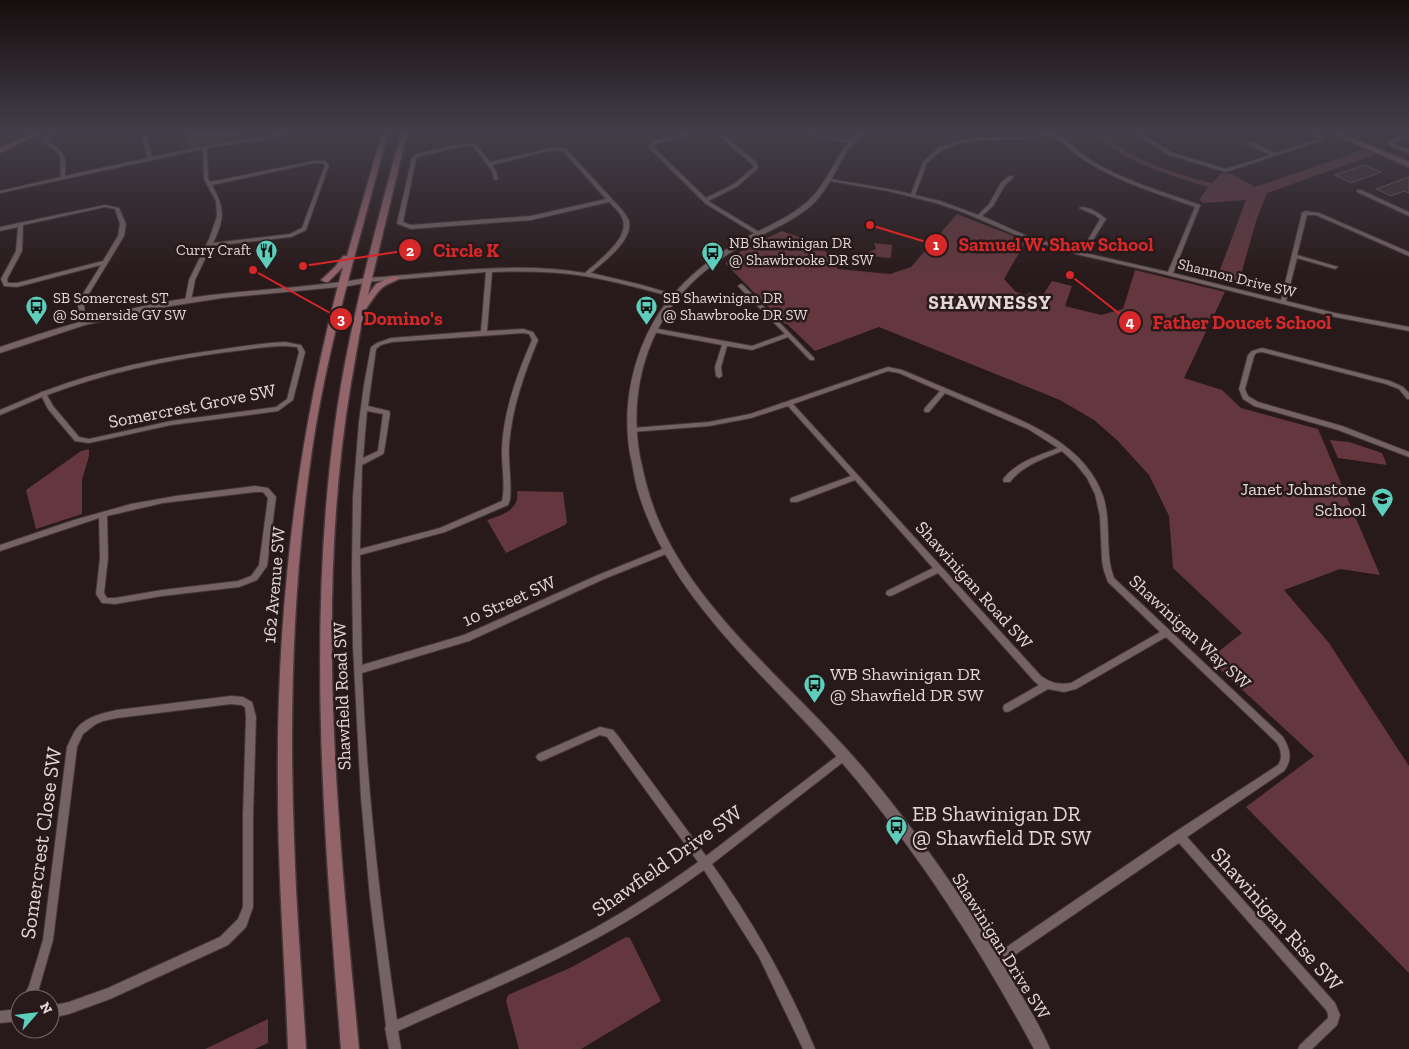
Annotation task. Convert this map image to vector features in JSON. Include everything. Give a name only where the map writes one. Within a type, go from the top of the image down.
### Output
[{"type":"main road","name":"162 Avenue SW","points":[[297,1049],[286,840],[286,671],[293,568],[306,458],[325,353],[371,182]]},
{"type":"main road","points":[[350,1049],[331,833],[326,710],[326,602],[332,496],[339,431],[367,280],[392,182]]},
{"type":"main road","points":[[325,280],[338,269],[353,246]]},
{"type":"main road","points":[[360,315],[374,291],[379,286],[396,278]]},
{"type":"street","points":[[0,192],[49,182]]},
{"type":"street","points":[[188,298],[192,280],[218,225],[220,216],[218,201],[208,184],[218,182]]},
{"type":"street","points":[[209,244],[291,235],[300,232],[304,229],[321,182]]},
{"type":"street","points":[[409,182],[400,223],[411,227],[518,220],[557,213],[609,200]]},
{"type":"street","points":[[587,274],[617,246],[625,234],[626,226],[624,218],[592,182]]},
{"type":"street","points":[[687,182],[706,200],[759,234]]},
{"type":"street","points":[[706,200],[739,182]]},
{"type":"street","name":"Shawinigan Drive SW","points":[[828,182],[812,201],[800,211],[739,245],[710,264],[677,296],[653,330],[637,372],[632,396],[634,452],[641,485],[658,530],[668,550],[708,608],[844,756],[896,818],[931,867],[993,963],[1042,1049]]},
{"type":"street","name":"Shannon Drive SW","points":[[841,182],[913,195],[978,217],[1025,236],[1082,254],[1364,322],[1409,329]]},
{"type":"street","points":[[913,195],[918,182]]},
{"type":"street","points":[[978,217],[991,205],[1006,182]]},
{"type":"street","points":[[1135,182],[1198,206],[1170,274]]},
{"type":"street","points":[[1359,191],[1409,214]]},
{"type":"street","points":[[0,229],[104,206],[116,207],[122,220],[123,229],[118,243],[84,297],[81,304],[82,320]]},
{"type":"street","points":[[1081,208],[1097,214],[1103,219],[1082,254]]},
{"type":"street","points":[[1283,302],[1304,215],[1309,212],[1409,254]]},
{"type":"street","points":[[21,224],[19,251],[4,279],[6,285],[17,285],[106,262]]},
{"type":"street","points":[[1295,256],[1335,267]]},
{"type":"street","points":[[188,298],[367,280],[539,270],[587,274],[677,296]]},
{"type":"street","points":[[356,552],[442,530],[499,507],[507,500],[505,440],[508,419],[515,388],[535,338],[526,331],[484,333],[489,272]]},
{"type":"street","points":[[0,344],[82,320],[188,298],[256,286],[325,280],[343,282]]},
{"type":"street","points":[[741,286],[812,359]]},
{"type":"street","points":[[0,350],[82,320]]},
{"type":"street","points":[[653,330],[752,348],[789,335]]},
{"type":"street","name":"Shawfield Road SW","points":[[394,1049],[370,858],[360,737],[356,552],[360,463],[365,408],[374,348],[379,344],[391,340],[484,333]]},
{"type":"street","name":"Somercrest Grove SW","points":[[0,413],[43,393],[110,371],[188,356],[290,344],[299,346],[302,352],[290,400],[278,408],[171,423],[89,441],[77,439],[50,407],[43,393]]},
{"type":"street","points":[[720,376],[718,367],[726,344]]},
{"type":"street","points":[[1409,396],[1400,388],[1388,382],[1262,350],[1251,355],[1242,389],[1245,397],[1256,404],[1340,428],[1409,455]]},
{"type":"street","name":"Shawinigan Way SW","points":[[632,430],[708,424],[751,416],[790,404],[888,368],[900,371],[1029,426],[1063,448],[1093,482],[1102,504],[1108,571],[1111,580],[1275,734],[1284,747],[1286,760],[1281,768],[993,963]]},
{"type":"street","points":[[927,410],[944,390]]},
{"type":"street","name":"Shawinigan Road SW","points":[[790,404],[1038,679],[1047,685]]},
{"type":"street","points":[[360,463],[381,452],[387,413],[365,408]]},
{"type":"street","points":[[1007,480],[1023,466],[1063,448]]},
{"type":"street","points":[[794,500],[856,477]]},
{"type":"street","points":[[0,548],[104,514],[149,503],[207,494],[262,490],[269,492],[272,497],[263,566],[254,578],[239,584],[162,593],[115,602],[105,601],[100,594],[104,558],[104,514]]},
{"type":"street","name":"10 Street SW","points":[[358,670],[466,638],[601,577],[668,550]]},
{"type":"street","points":[[890,593],[939,570]]},
{"type":"street","points":[[1007,708],[1047,685],[1062,689],[1073,686],[1166,633]]},
{"type":"street","name":"Somercrest Close SW","points":[[33,989],[48,940],[72,747],[80,731],[93,721],[117,714],[231,700],[243,701],[248,705],[251,717],[248,906],[242,923],[224,941],[110,993],[60,1010]]},
{"type":"street","points":[[541,757],[592,733],[600,731],[610,733],[706,863],[763,954],[809,1049]]},
{"type":"street","name":"Shawfield Drive SW","points":[[391,1028],[580,942],[628,915],[706,863],[844,756]]},
{"type":"street","name":"Shawinigan Rise SW","points":[[1179,836],[1331,1007],[1334,1015],[1333,1021],[1304,1049]]},
{"type":"shaded area","points":[[1191,182],[1246,182],[1255,187],[1270,182],[1298,182],[1267,193],[1257,218],[1238,285],[1211,279],[1220,270],[1246,200],[1204,203],[1199,200],[1208,187]]},
{"type":"shaded area","points":[[957,214],[1026,241],[1004,279],[1016,292],[1027,295],[1028,293],[1043,295],[1052,281],[1072,286],[1065,306],[1101,315],[1123,309],[1135,270],[1225,292],[1184,378],[1222,390],[1241,408],[1318,429],[1380,575],[1340,569],[1284,590],[1329,643],[1409,766],[1409,973],[1246,807],[1314,756],[1209,659],[1242,633],[1173,568],[1169,516],[1149,475],[1117,440],[1094,420],[1060,400],[879,327],[815,351],[785,324],[725,263],[745,248],[782,231],[821,245],[838,269],[890,274],[911,267]]},
{"type":"shaded area","points":[[874,243],[892,245],[891,258],[867,256],[867,253],[876,249]]},
{"type":"shaded area","points":[[1330,440],[1349,442],[1382,453],[1387,465],[1338,458]]},
{"type":"shaded area","points":[[89,449],[89,456],[82,480],[82,514],[36,529],[26,490],[81,451]]},
{"type":"shaded area","points":[[517,491],[563,492],[567,522],[565,525],[506,553],[487,520],[509,511],[516,503]]},
{"type":"shaded area","points":[[626,937],[630,938],[661,1001],[581,1049],[519,1049],[506,1001],[508,995],[572,967]]},
{"type":"shaded area","points":[[268,1019],[268,1043],[255,1049],[205,1049]]},
{"type":"building","points":[[1395,182],[1409,182],[1409,193],[1404,191],[1391,196],[1376,189]]},
{"type":"place","name":"Samuel W. Shaw School","points":[[870,225]]},
{"type":"place","name":"Circle K","points":[[303,266]]},
{"type":"place","name":"Curry Craft","points":[[267,269]]},
{"type":"place","name":"Domino's","points":[[253,270]]},
{"type":"place","name":"NB Shawinigan DR @ Shawbrooke DR SW","points":[[713,271]]},
{"type":"place","name":"Father Doucet School","points":[[1070,275]]},
{"type":"place","name":"SB Somercrest ST @ Somerside GV SW","points":[[37,326]]},
{"type":"place","name":"SB Shawinigan DR @ Shawbrooke DR SW","points":[[647,326]]},
{"type":"place","name":"Janet Johnstone School","points":[[1382,518]]},
{"type":"place","name":"WB Shawinigan DR @ Shawfield DR SW","points":[[814,703]]},
{"type":"place","name":"EB Shawinigan DR @ Shawfield DR SW","points":[[896,845]]},
{"type":"district","name":"SHAWNESSY","points":[[990,302]]}]
